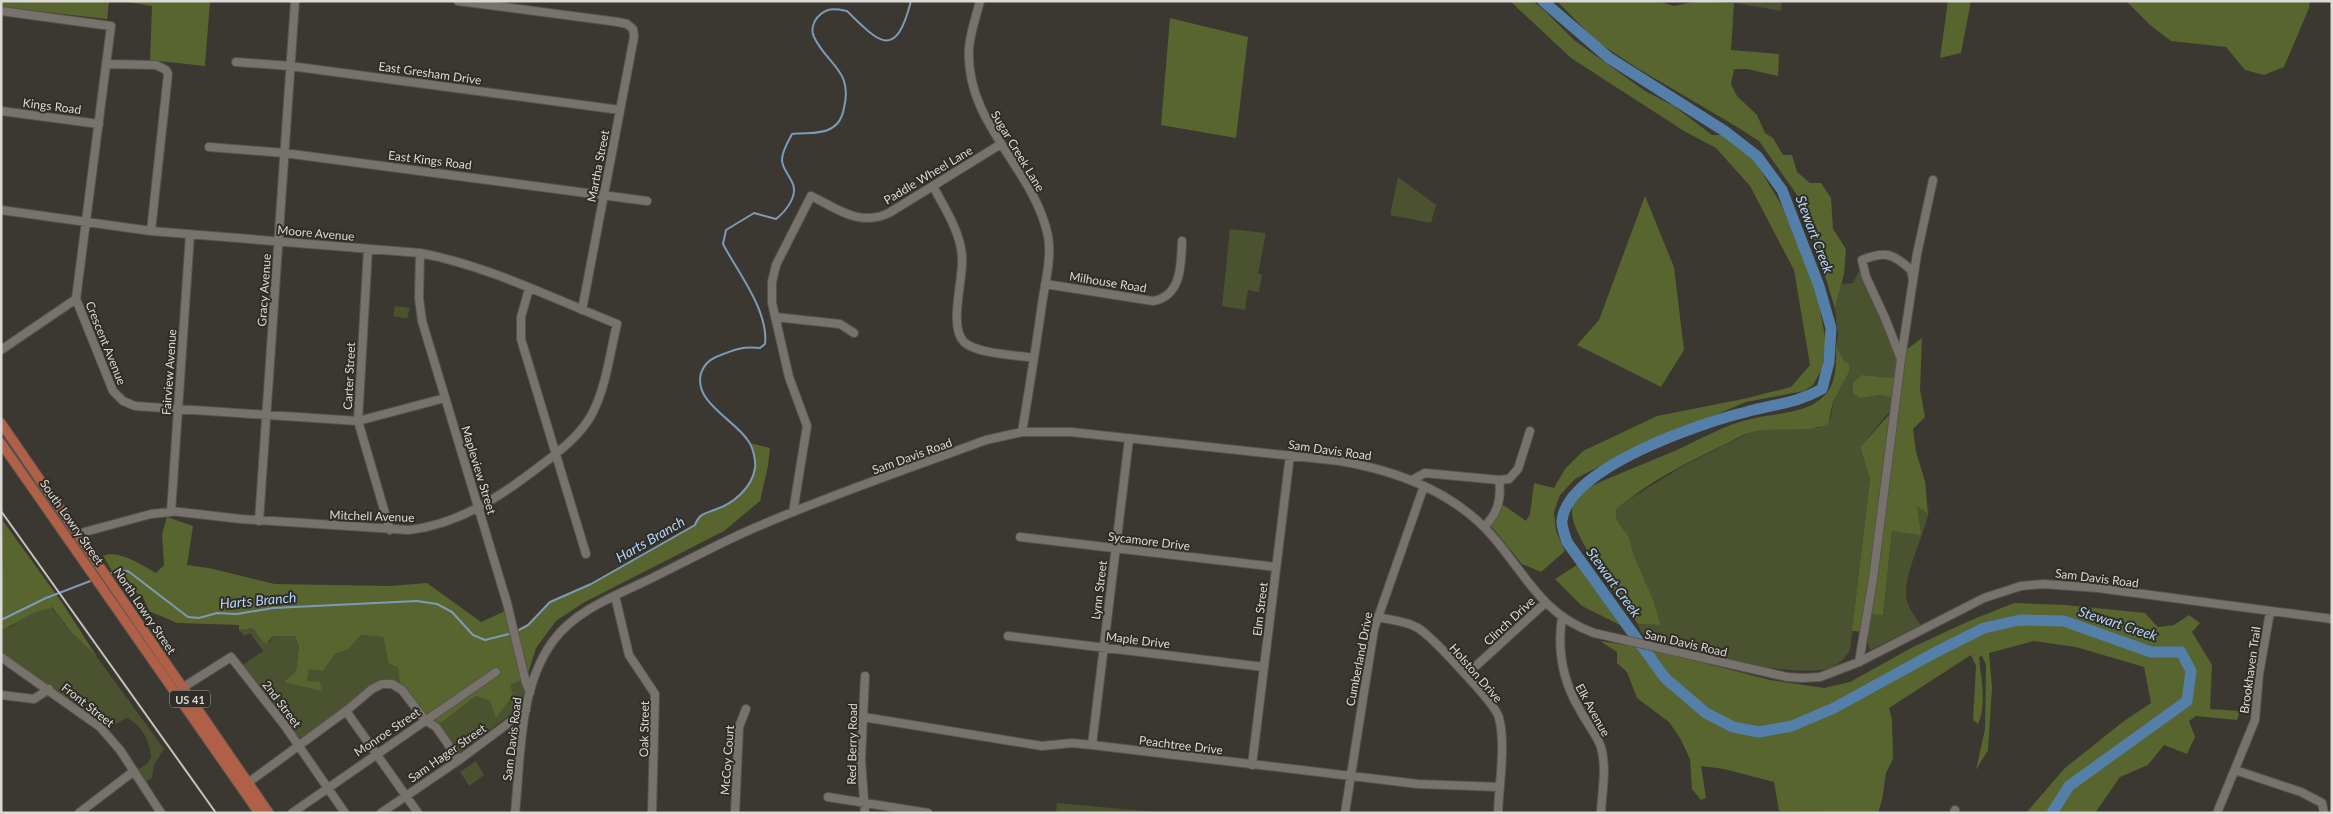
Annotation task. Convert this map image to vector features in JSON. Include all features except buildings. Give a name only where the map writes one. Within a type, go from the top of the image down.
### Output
[{"type":"main road","name":"North Lowry Street","points":[[1,423],[98,565],[108,586],[182,688],[245,785],[269,813]]},
{"type":"main road","name":"South Lowry Street","points":[[1,443],[89,567],[108,586],[245,785],[259,813]]},
{"type":"street","name":"Gracy Avenue","points":[[259,521],[295,1]]},
{"type":"street","name":"Martha Street","points":[[458,1],[618,22],[631,26],[634,36],[582,310]]},
{"type":"street","name":"Sugar Creek Lane","points":[[980,1],[970,41],[972,82],[980,109],[1031,192],[1045,226],[1049,245],[1045,284],[1022,432]]},
{"type":"street","name":"Crescent Avenue","points":[[1,11],[111,26],[76,299],[116,396],[131,405],[358,421],[445,398]]},
{"type":"street","name":"East Gresham Drive","points":[[236,62],[290,66],[620,110]]},
{"type":"street","points":[[106,64],[156,65],[166,70],[168,74],[152,231]]},
{"type":"street","name":"Kings Road","points":[[1,111],[99,124]]},
{"type":"street","name":"Paddle Wheel Lane","points":[[775,317],[771,293],[774,273],[811,196],[847,214],[870,219],[889,212],[1001,144]]},
{"type":"street","name":"East Kings Road","points":[[209,146],[284,153],[647,201]]},
{"type":"street","points":[[1859,662],[1872,579],[1900,359],[1913,280],[1934,180]]},
{"type":"street","points":[[933,186],[953,223],[960,242],[962,266],[956,325],[960,337],[971,347],[1034,358]]},
{"type":"street","name":"Moore Avenue","points":[[1,210],[152,231],[420,253],[454,261],[617,324]]},
{"type":"street","name":"Fairview Avenue","points":[[171,511],[190,234]]},
{"type":"street","name":"Milhouse Road","points":[[1045,284],[1153,301],[1160,300],[1176,285],[1180,268],[1182,241]]},
{"type":"street","name":"Carter Street","points":[[368,249],[358,421],[390,530]]},
{"type":"street","name":"Mapleview Street","points":[[420,253],[419,298],[422,320],[506,603],[530,692]]},
{"type":"street","points":[[1900,359],[1885,318],[1866,277],[1862,260],[1877,255],[1890,255],[1911,270],[1913,280]]},
{"type":"street","points":[[528,289],[521,318],[521,339],[586,554]]},
{"type":"street","points":[[1,350],[76,299]]},
{"type":"street","points":[[794,512],[807,426],[792,386],[775,317],[840,324],[854,333]]},
{"type":"street","name":"Mitchell Avenue","points":[[77,534],[151,514],[171,511],[259,521],[390,530],[430,527],[478,508],[514,486],[556,454],[575,436],[593,413],[601,390],[617,324]]},
{"type":"street","points":[[1412,480],[1425,473],[1499,480],[1509,479],[1518,468],[1530,431]]},
{"type":"street","name":"Sam Davis Road","points":[[515,813],[526,710],[530,692],[546,652],[563,629],[580,615],[739,535],[794,512],[986,440],[1022,432],[1071,432],[1360,464],[1412,480],[1455,504],[1484,527],[1545,603],[1562,617],[1589,631],[1603,635],[1787,677],[1820,677],[1859,662],[1984,598],[2028,585],[2043,584],[2089,588],[2332,619]]},
{"type":"street","name":"Lynn Street","points":[[1092,745],[1129,439]]},
{"type":"street","name":"Elm Street","points":[[1252,765],[1290,456]]},
{"type":"street","points":[[1484,527],[1494,518],[1500,489],[1499,480]]},
{"type":"street","name":"Cumberland Drive","points":[[1345,813],[1377,617],[1424,486]]},
{"type":"street","name":"Sycamore Drive","points":[[1020,537],[1276,567]]},
{"type":"street","name":"Oak Street","points":[[615,596],[629,655],[655,694],[652,813]]},
{"type":"street","name":"Clinch Drive","points":[[1466,675],[1545,603]]},
{"type":"street","name":"Brookhaven Trail","points":[[2217,813],[2255,720],[2259,674],[2270,612]]},
{"type":"street","name":"Holston Drive","points":[[1377,617],[1418,628],[1466,675],[1499,716],[1501,745],[1498,813]]},
{"type":"street","name":"Elk Avenue","points":[[1562,617],[1559,644],[1566,683],[1574,701],[1600,744],[1604,761],[1601,813]]},
{"type":"street","name":"Maple Drive","points":[[1008,636],[1264,667]]},
{"type":"street","name":"Front Street","points":[[1,656],[100,726],[134,771],[162,813]]},
{"type":"street","name":"2nd Street","points":[[182,688],[231,657],[298,745],[345,813]]},
{"type":"street","name":"Monroe Street","points":[[292,813],[496,672]]},
{"type":"street","name":"Red Berry Road","points":[[865,676],[861,760],[865,813]]},
{"type":"street","points":[[245,785],[346,711],[372,689],[382,684],[392,684],[402,690],[425,720],[436,727],[459,760]]},
{"type":"street","points":[[1,695],[34,699],[49,689]]},
{"type":"street","name":"McCoy Court","points":[[735,813],[739,726],[746,709]]},
{"type":"street","name":"Sam Hager Street","points":[[381,813],[459,760],[526,710]]},
{"type":"street","points":[[346,711],[418,813]]},
{"type":"street","name":"Peachtree Drive","points":[[863,717],[1042,746],[1072,743],[1350,777],[1418,784],[1498,787]]},
{"type":"street","points":[[2235,770],[2301,792],[2322,803],[2324,813]]},
{"type":"street","points":[[79,813],[134,771]]},
{"type":"street","points":[[828,797],[928,813]]},
{"type":"green space","points":[[1,1],[109,1],[107,19],[1,7]]},
{"type":"green space","points":[[121,1],[210,1],[205,66],[150,60],[152,6]]},
{"type":"green space","points":[[1510,1],[1533,1],[1574,40],[1645,91],[1674,106],[1712,135],[1724,135],[1752,156],[1782,206],[1815,281],[1826,343],[1822,369],[1813,385],[1804,391],[1746,402],[1621,455],[1575,479],[1560,495],[1554,512],[1556,531],[1565,551],[1541,572],[1522,564],[1491,526],[1502,504],[1526,521],[1530,514],[1534,483],[1554,488],[1565,469],[1583,451],[1657,416],[1743,399],[1791,387],[1810,365],[1794,270],[1750,186],[1716,148],[1684,131],[1571,58]]},
{"type":"green space","points":[[1557,1],[1658,1],[1674,6],[1697,1],[1734,3],[1731,50],[1779,54],[1778,76],[1747,69],[1734,69],[1731,84],[1737,96],[1757,115],[1765,133],[1773,138],[1783,155],[1792,155],[1797,172],[1810,183],[1821,183],[1831,198],[1833,229],[1846,249],[1844,274],[1835,309],[1809,221],[1797,195],[1759,141],[1637,68],[1596,41]]},
{"type":"green space","points":[[1723,1],[1782,1],[1781,11]]},
{"type":"green space","points":[[1948,1],[1971,1],[1961,53],[1940,58]]},
{"type":"green space","points":[[2126,1],[2310,1],[2309,8],[2284,67],[2264,75],[2245,70],[2226,47],[2171,41],[2150,25]]},
{"type":"green space","points":[[1170,18],[1248,37],[1236,138],[1161,125]]},
{"type":"green space","points":[[1398,177],[1436,205],[1431,223],[1390,215]]},
{"type":"green space","points":[[1645,196],[1674,267],[1684,350],[1661,387],[1577,345],[1599,320]]},
{"type":"green space","points":[[1230,229],[1266,233],[1258,274],[1262,274],[1259,292],[1248,290],[1245,310],[1222,306]]},
{"type":"green space","points":[[1859,271],[1876,300],[1886,323],[1894,345],[1896,363],[1895,378],[1862,375],[1860,398],[1879,395],[1894,398],[1889,412],[1860,447],[1870,479],[1850,650],[1834,666],[1818,670],[1796,670],[1742,663],[1647,637],[1641,632],[1638,624],[1661,625],[1654,602],[1633,553],[1629,537],[1616,519],[1616,510],[1628,500],[1683,466],[1751,432],[1779,428],[1819,428],[1831,417],[1833,402],[1849,372],[1836,346],[1838,335],[1835,309],[1842,284],[1853,283]]},
{"type":"green space","points":[[395,306],[410,308],[407,319],[393,316]]},
{"type":"green space","points":[[1922,338],[1920,389],[1925,417],[1913,429],[1916,452],[1925,481],[1928,514],[1917,506],[1921,535],[1892,531],[1883,615],[1868,614],[1865,632],[1852,631],[1870,479],[1860,447],[1896,407],[1906,350]]},
{"type":"green space","points":[[1836,346],[1844,361],[1849,364],[1849,372],[1833,402],[1828,424],[1810,429],[1761,430],[1746,434],[1669,473],[1641,490],[1616,510],[1616,519],[1629,537],[1633,553],[1654,602],[1661,625],[1638,624],[1599,569],[1580,537],[1572,512],[1576,499],[1585,489],[1722,429],[1751,419],[1791,412],[1810,406],[1830,389],[1835,372]]},
{"type":"green space","points":[[1862,375],[1895,378],[1894,398],[1879,395],[1860,398],[1853,393],[1853,383]]},
{"type":"green space","points":[[750,443],[770,448],[760,501],[724,531],[583,603],[556,621],[536,648],[527,677],[510,685],[513,695],[496,718],[490,701],[476,696],[441,723],[424,716],[400,683],[398,667],[389,664],[383,637],[361,635],[349,649],[335,654],[323,671],[309,669],[307,681],[320,682],[322,691],[284,682],[296,671],[299,647],[295,636],[273,636],[266,644],[253,628],[239,630],[239,625],[177,623],[149,611],[143,597],[118,581],[103,556],[109,554],[123,556],[156,573],[164,565],[162,534],[167,517],[193,526],[187,565],[209,568],[275,584],[389,586],[427,583],[481,622],[505,611],[510,616],[514,632],[528,625],[550,602],[591,584],[695,525],[702,514],[722,507],[736,498],[747,487],[754,473],[755,460]]},
{"type":"green space","points":[[1931,499],[1926,524],[1911,565],[1906,590],[1908,604],[1921,625],[1870,650],[1865,633],[1868,614],[1883,614],[1892,531],[1917,506],[1928,513]]},
{"type":"green space","points":[[3,521],[63,604],[97,657],[72,633],[52,607],[30,615],[1,630]]},
{"type":"green space","points":[[1577,565],[1620,625],[1582,606],[1555,579]]},
{"type":"green space","points":[[2014,603],[2066,605],[2145,613],[2158,627],[2174,625],[2189,615],[2200,623],[2192,632],[2212,665],[2210,709],[2240,711],[2237,720],[2196,716],[2189,721],[2195,737],[2187,754],[2164,745],[2148,765],[2120,777],[2095,813],[2026,813],[2065,768],[2124,721],[2151,703],[2144,667],[2076,647],[2034,641],[1989,653],[1992,688],[1988,750],[1976,770],[1985,729],[1986,665],[1982,656],[1979,657],[1983,700],[1978,724],[1973,720],[1976,666],[1971,655],[1889,708],[1892,720],[1893,759],[1886,773],[1878,813],[1779,811],[1774,782],[1724,769],[1701,766],[1706,798],[1701,800],[1692,789],[1690,759],[1680,738],[1669,722],[1637,698],[1627,672],[1617,663],[1617,652],[1600,641],[1651,649],[1770,680],[1824,688],[1850,682],[1913,647]]},
{"type":"green space","points":[[51,607],[72,633],[97,657],[164,749],[154,765],[152,778],[147,781],[149,787],[137,770],[147,764],[151,757],[147,740],[137,725],[127,718],[106,729],[87,712],[1,654],[2,629],[11,627],[28,614],[50,609]]},
{"type":"green space","points":[[253,628],[263,642],[270,642],[273,636],[295,636],[299,647],[296,671],[285,681],[322,691],[320,683],[307,681],[309,669],[323,671],[335,654],[349,649],[361,635],[383,637],[387,655],[398,666],[400,683],[406,690],[384,682],[304,738],[296,737],[241,666],[263,651],[250,633],[244,636],[239,630]]},
{"type":"green space","points":[[521,679],[526,688],[519,708],[459,753],[431,720],[432,718],[441,723],[476,696],[490,701],[496,717],[510,685]]},
{"type":"green space","points":[[476,761],[484,775],[469,786],[460,772]]},
{"type":"green space","points":[[1057,803],[1168,813],[1056,813]]},
{"type":"waterway","name":"Harts Branch","points":[[517,631],[528,625],[550,602],[591,584],[695,525],[702,515],[728,504],[750,482],[755,468],[754,455],[750,445],[743,434],[709,402],[700,384],[702,370],[711,360],[743,348],[760,348],[765,344],[765,331],[757,305],[723,244],[726,230],[754,213],[776,219],[780,216],[793,197],[794,192],[792,182],[782,163],[784,150],[792,134],[826,131],[836,125],[841,118],[846,95],[845,85],[838,69],[814,37],[813,25],[817,17],[830,9],[847,11],[869,32],[886,41],[893,39],[899,32],[911,1]]},
{"type":"waterway","name":"Stewart Creek","points":[[1543,1],[1609,58],[1726,132],[1757,156],[1782,190],[1819,286],[1831,328],[1829,362],[1822,389],[1793,401],[1699,426],[1669,437],[1611,466],[1587,483],[1570,501],[1562,520],[1567,542],[1665,678],[1706,713],[1733,727],[1759,732],[1792,726],[1834,708],[1984,628],[2020,620],[2064,621],[2151,652],[2181,652],[2191,671],[2187,701],[2069,786],[2052,813]]},
{"type":"waterway","name":"Harts Branch","points":[[109,574],[117,571],[128,571],[188,617],[199,618],[217,613],[237,614],[273,608],[417,601],[437,604],[452,612],[473,635],[485,640],[513,633]]},
{"type":"waterway","name":"Harts Branch","points":[[1,620],[46,598],[93,580]]},
{"type":"railway","points":[[1,511],[216,813]]}]
